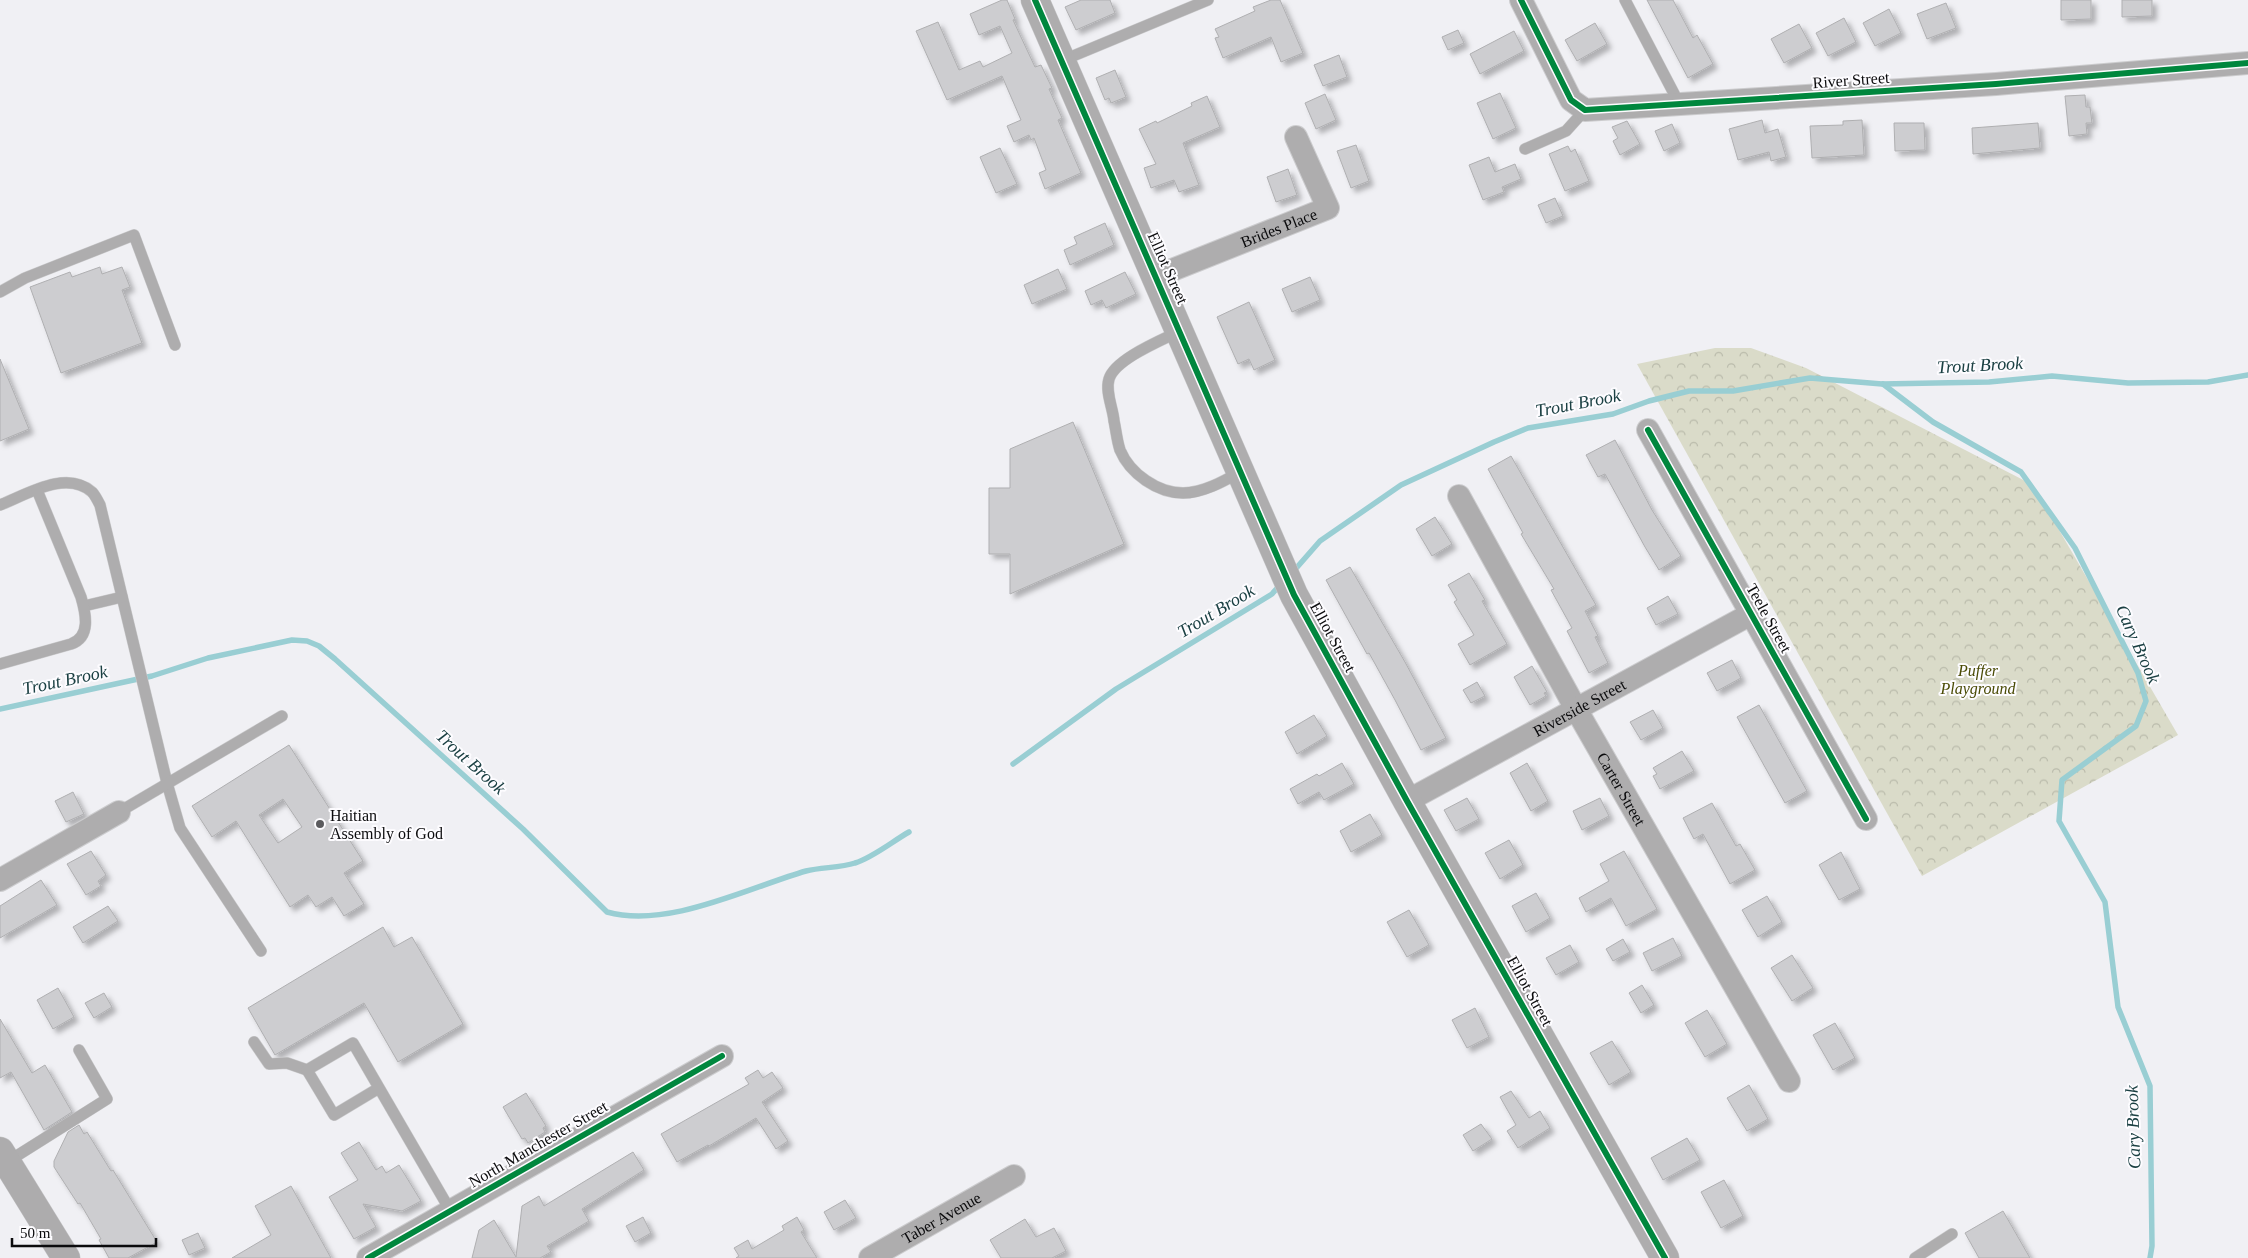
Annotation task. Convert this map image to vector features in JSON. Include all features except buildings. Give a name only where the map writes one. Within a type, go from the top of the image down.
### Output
[{"type":"main road","points":[[3,1156],[66,1258]]},
{"type":"street","name":"Elliot Street","points":[[1035,0],[1157,276],[1294,595],[1407,801],[1665,1258]]},
{"type":"street","points":[[1520,0],[1571,100],[1585,110]]},
{"type":"street","name":"River Street","points":[[1585,110],[2002,84],[2248,63]]},
{"type":"street","name":"Brides Place","points":[[1157,276],[1328,208],[1296,137]]},
{"type":"street","name":"Teele Street","points":[[1648,430],[1866,819]]},
{"type":"street","name":"Carter Street","points":[[1458,496],[1576,709],[1789,1081]]},
{"type":"street","name":"Riverside Street","points":[[1407,801],[1751,614]]},
{"type":"street","points":[[0,880],[119,812]]},
{"type":"street","name":"North Manchester Street","points":[[368,1258],[722,1056]]},
{"type":"street","name":"Taber Avenue","points":[[870,1258],[1014,1176]]},
{"type":"lane","points":[[1061,61],[1208,0]]},
{"type":"lane","points":[[1625,0],[1680,105]]},
{"type":"lane","points":[[1525,149],[1566,131],[1585,110]]},
{"type":"lane","points":[[0,292],[26,278],[134,235],[175,345]]},
{"type":"lane","points":[[1180,331],[1132,356],[1118,366],[1109,379],[1109,394],[1120,450],[1129,467],[1146,480],[1163,489],[1183,492],[1201,489],[1241,472]]},
{"type":"lane","points":[[0,505],[50,485],[65,483],[80,485],[92,493],[100,505],[167,783],[180,828],[261,951]]},
{"type":"lane","points":[[0,664],[72,644],[82,639],[85,622],[84,606],[37,490]]},
{"type":"lane","points":[[84,606],[122,597]]},
{"type":"lane","points":[[119,812],[282,716]]},
{"type":"lane","points":[[254,1042],[269,1064],[287,1063],[307,1070],[334,1115],[379,1088]]},
{"type":"lane","points":[[307,1070],[353,1043],[450,1210]]},
{"type":"lane","points":[[3,1156],[107,1099],[78,1050]]},
{"type":"lane","points":[[1915,1258],[1952,1234]]},
{"type":"green space","name":"Puffer Playground","points":[[1715,348],[1751,348],[1806,368],[2033,485],[2178,735],[1922,876],[1637,364]]},
{"type":"waterway","name":"Trout Brook","points":[[1292,573],[1320,541],[1401,485],[1494,442],[1528,428],[1613,414],[1649,401],[1689,391],[1733,391],[1810,378],[1882,384],[1989,382],[2052,376],[2128,383],[2208,382],[2248,375]]},
{"type":"waterway","name":"Cary Brook","points":[[1883,384],[1933,422],[2021,472],[2075,548],[2138,673],[2146,701],[2136,726],[2062,780],[2059,821],[2105,902],[2118,1007],[2150,1086],[2152,1246],[2150,1258]]},
{"type":"waterway","name":"Trout Brook","points":[[1013,764],[1116,689],[1272,594],[1280,585]]},
{"type":"waterway","name":"Trout Brook","points":[[0,709],[152,676],[208,658],[292,640],[307,641],[319,646],[335,659],[523,829],[607,912],[631,916],[681,911],[733,896],[806,871],[843,866],[862,861],[909,832]]},
{"type":"cycle path","points":[[1035,0],[1294,595],[1407,801],[1665,1258]]},
{"type":"cycle path","points":[[1521,0],[1571,100],[1585,110],[1996,84],[2248,63]]},
{"type":"cycle path","points":[[1648,430],[1866,819]]},
{"type":"cycle path","points":[[368,1258],[722,1056]]},
{"type":"place","name":"Haitian Assembly of God","points":[[320,824]]}]
